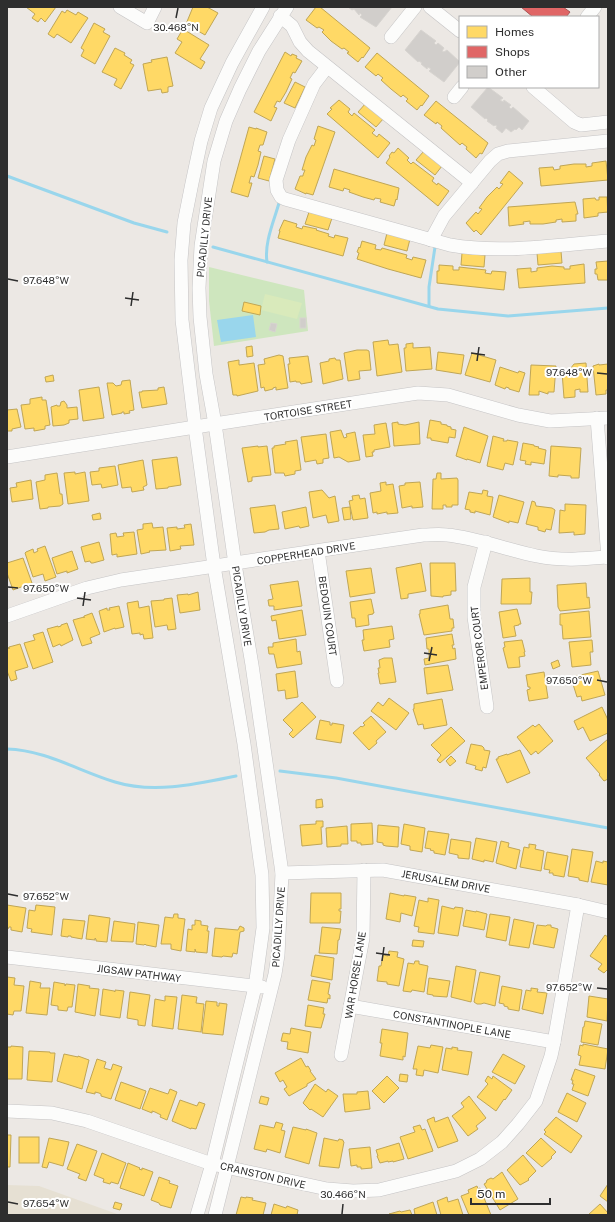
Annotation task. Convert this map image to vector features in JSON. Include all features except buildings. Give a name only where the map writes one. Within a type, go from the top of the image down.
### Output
[{"type":"street","points":[[120,7],[146,23],[155,7]]},
{"type":"street","name":"PICADILLY DRIVE","points":[[197,1215],[212,1164],[255,986],[263,928],[262,875],[244,744],[214,566],[195,427],[182,320],[181,260],[184,223],[201,141],[211,108],[232,63],[263,7]]},
{"type":"street","points":[[391,37],[415,7]]},
{"type":"street","points":[[430,7],[459,30]]},
{"type":"street","points":[[588,16],[595,7]]},
{"type":"street","points":[[284,12],[301,44],[472,183]]},
{"type":"street","name":"PICADILLY DRIVE","points":[[215,1215],[272,988],[278,955],[282,873],[252,666],[206,374],[199,292],[201,246],[214,161],[226,121],[259,51],[284,12]]},
{"type":"street","points":[[327,66],[314,84],[289,140],[276,180],[277,190],[285,199],[431,240],[466,248],[502,249],[608,241]]},
{"type":"street","points":[[534,88],[574,122],[581,125],[608,122]]},
{"type":"street","points":[[431,240],[444,216],[494,157],[502,152],[608,141]]},
{"type":"street","points":[[181,293],[199,292]]},
{"type":"street","name":"TORTOISE STREET","points":[[7,457],[418,393],[448,395],[518,416],[550,421],[602,418]]},
{"type":"street","points":[[602,418],[608,557]]},
{"type":"street","name":"COPPERHEAD DRIVE","points":[[7,616],[87,588],[121,580],[423,535],[445,535],[486,542],[537,556],[557,559],[576,560],[608,557]]},
{"type":"street","name":"EMPEROR COURT","points":[[486,542],[474,587],[474,617],[487,707]]},
{"type":"street","name":"BEDOUIN COURT","points":[[318,551],[337,681]]},
{"type":"street","name":"JERUSALEM DRIVE","points":[[282,873],[364,870],[395,872],[578,905],[608,912]]},
{"type":"street","name":"WAR HORSE LANE","points":[[341,1055],[363,938],[364,870]]},
{"type":"street","name":"CRANSTON DRIVE","points":[[7,1111],[52,1113],[88,1121],[212,1164],[327,1189],[353,1191],[379,1190],[456,1171],[480,1159],[502,1142],[536,1101],[551,1056],[554,1042],[578,905]]},
{"type":"street","name":"JIGSAW PATHWAY","points":[[7,957],[272,988]]},
{"type":"street","name":"CONSTANTINOPLE LANE","points":[[350,1006],[554,1042]]},
{"type":"shaded area","points":[[7,1185],[39,1186],[120,1215],[7,1215]]},
{"type":"green space","points":[[209,267],[304,290],[308,331],[214,346],[209,301]]},
{"type":"green space","points":[[265,294],[302,303],[297,319],[261,310]]},
{"type":"water","points":[[253,315],[256,337],[221,342],[217,320]]},
{"type":"waterway","points":[[7,176],[134,223],[167,232]]},
{"type":"waterway","points":[[267,262],[266,255],[268,240],[279,203]]},
{"type":"waterway","points":[[213,247],[438,309],[508,316],[608,308]]},
{"type":"waterway","points":[[429,306],[429,287],[435,247]]},
{"type":"waterway","points":[[7,749],[35,753],[130,786],[160,787],[191,785],[236,776]]},
{"type":"waterway","points":[[280,771],[336,778],[608,828]]}]
